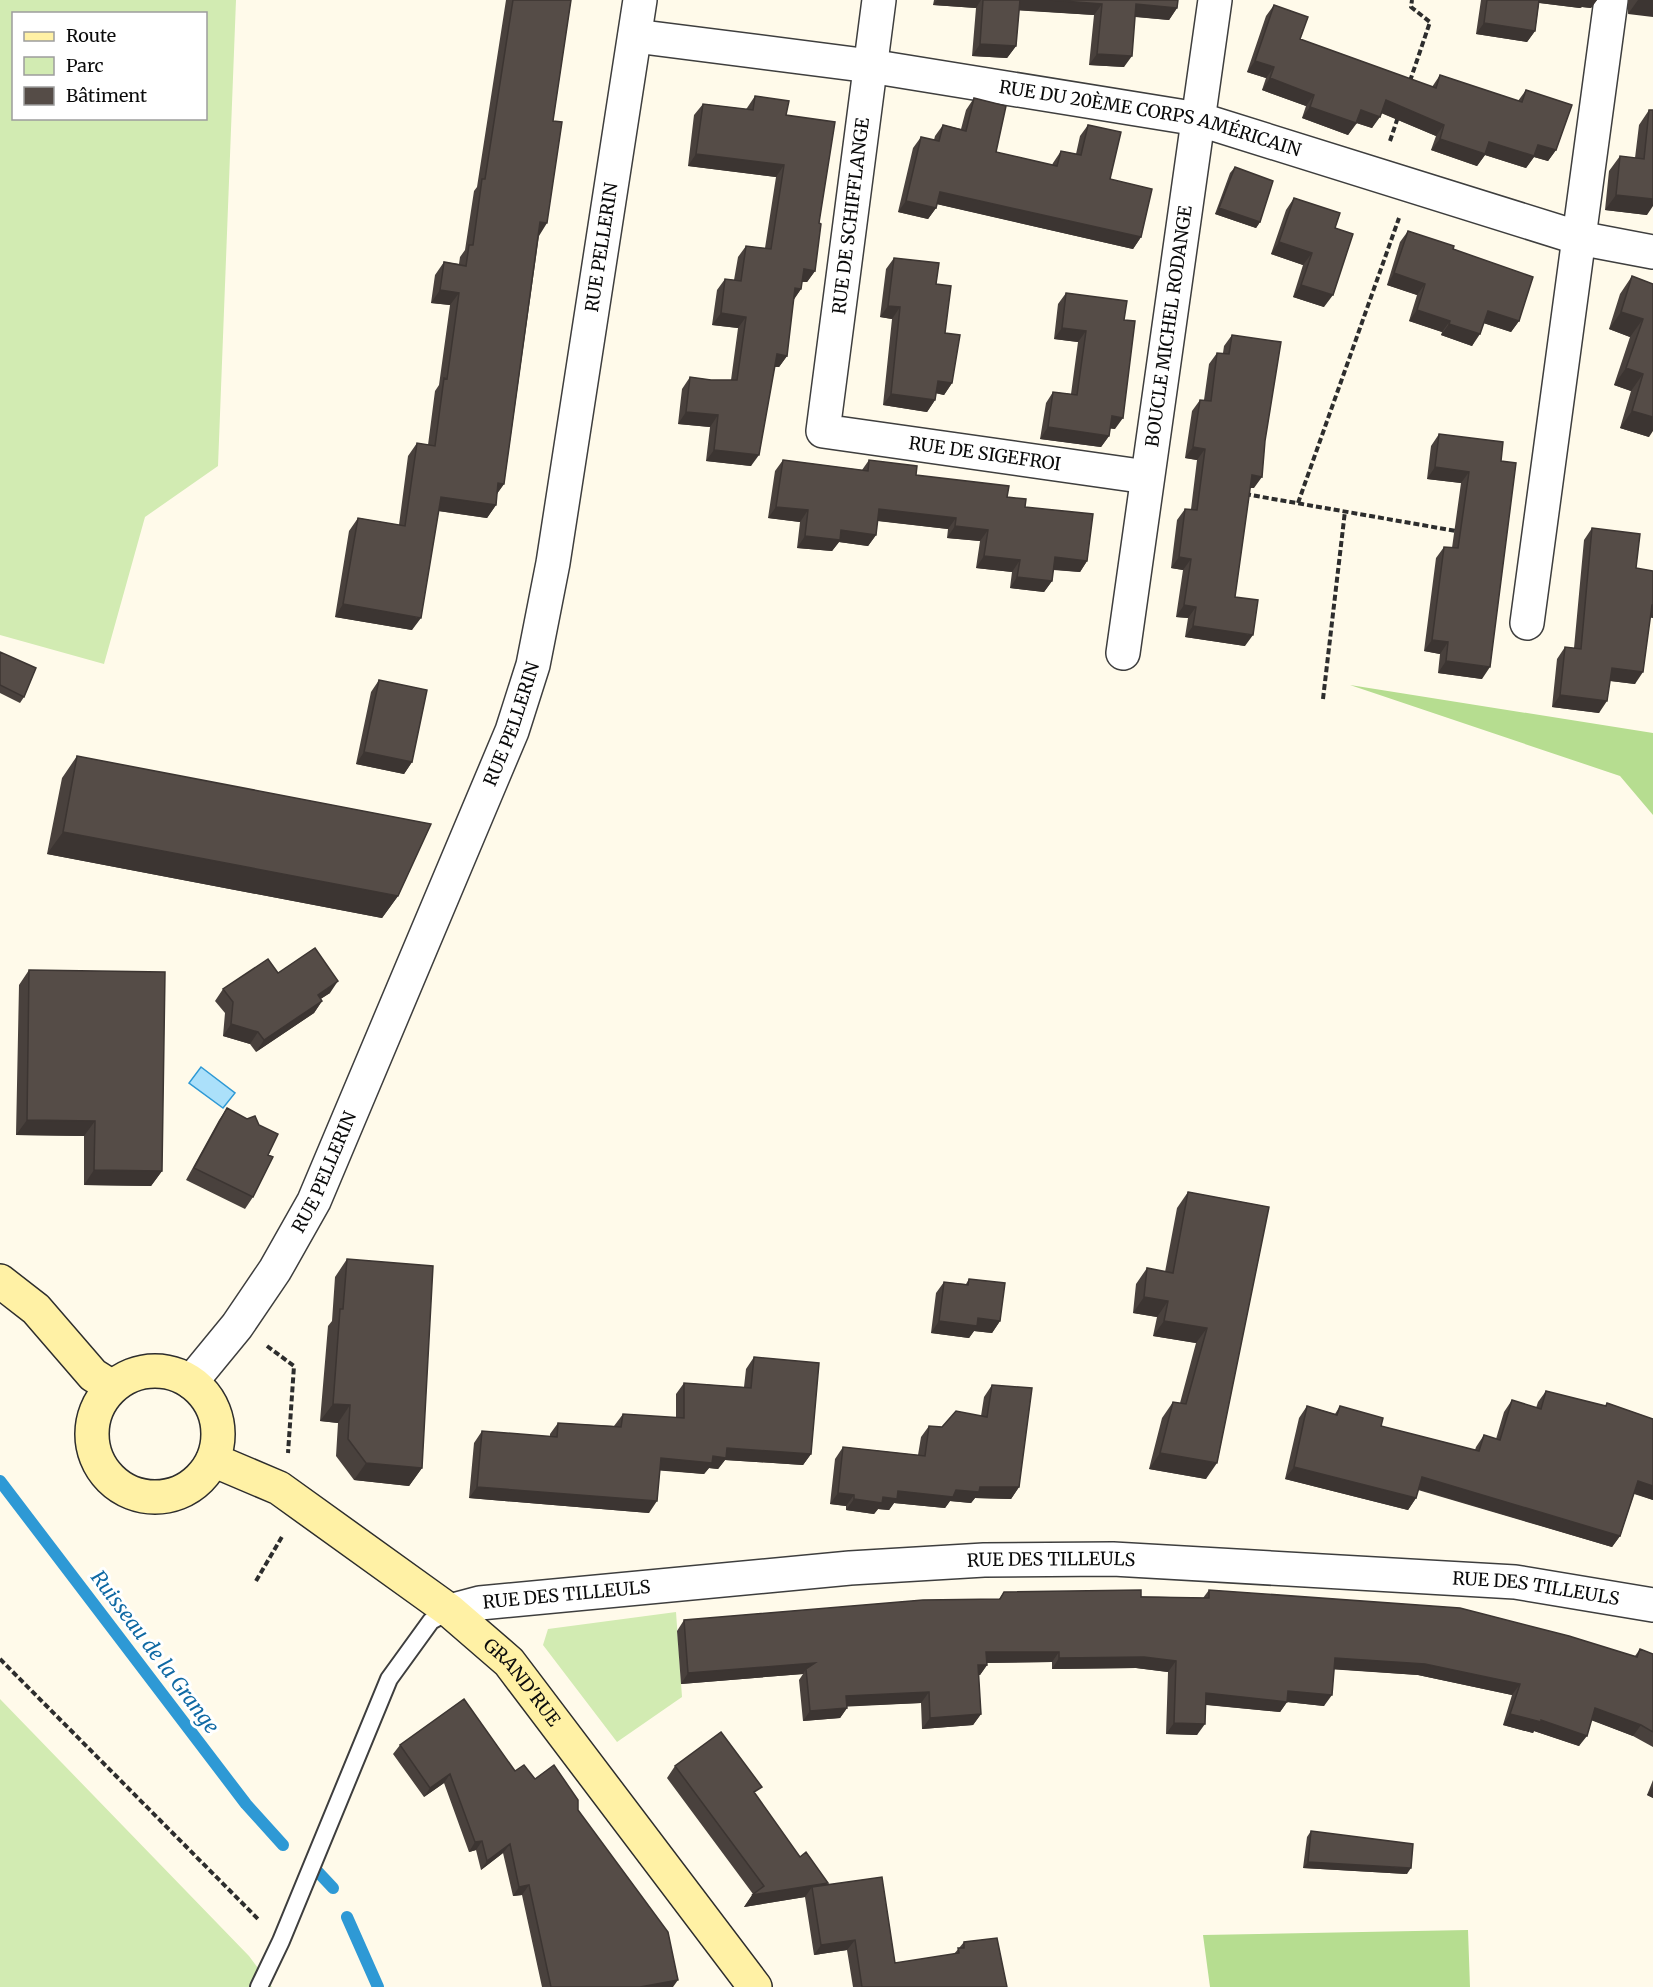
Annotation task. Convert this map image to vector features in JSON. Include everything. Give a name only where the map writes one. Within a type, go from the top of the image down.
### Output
[{"type":"street","name":"RUE PELLERIN","points":[[191,1382],[237,1326],[275,1270],[314,1201],[512,731],[533,665],[553,563],[640,0]]},
{"type":"street","name":"RUE DE SCHIFFLANGE","points":[[823,431],[879,0]]},
{"type":"street","name":"BOUCLE MICHEL RODANGE","points":[[1122,653],[1215,0]]},
{"type":"street","points":[[1527,623],[1611,0]]},
{"type":"street","name":"RUE DU 20ÈME CORPS AMÉRICAIN","points":[[635,36],[870,66],[1198,118],[1579,238],[1653,252]]},
{"type":"street","name":"RUE DE SIGEFROI","points":[[823,431],[1147,477]]},
{"type":"street","points":[[0,1281],[36,1309],[93,1375],[112,1386]]},
{"type":"street","points":[[151,1370],[172,1373],[191,1382],[206,1397],[216,1417],[218,1439],[213,1460],[202,1477],[186,1490],[166,1496],[146,1497],[126,1491],[110,1479],[98,1462],[92,1442],[93,1422],[100,1402],[112,1386],[130,1375],[151,1370]]},
{"type":"street","name":"GRAND'RUE","points":[[213,1460],[279,1488],[450,1611],[509,1662],[755,1987]]},
{"type":"street","name":"RUE DES TILLEULS","points":[[450,1611],[491,1602],[850,1568],[984,1560],[1101,1559],[1515,1582],[1653,1605]]},
{"type":"lane","points":[[260,1987],[389,1679],[431,1621],[450,1611]]},
{"type":"path","points":[[1408,88],[1430,21],[1411,7],[1412,0]]},
{"type":"path","points":[[1379,176],[1401,110]]},
{"type":"path","points":[[1298,503],[1410,186]]},
{"type":"path","points":[[1240,493],[1458,532]]},
{"type":"path","points":[[1323,699],[1346,511]]},
{"type":"path","points":[[265,1345],[294,1366],[287,1464]]},
{"type":"path","points":[[256,1581],[302,1504]]},
{"type":"path","points":[[0,1659],[281,1941]]},
{"type":"green space","points":[[0,0],[236,0],[218,466],[145,517],[104,664],[0,635]]},
{"type":"green space","points":[[1350,685],[1653,733],[1653,815],[1620,776]]},
{"type":"green space","points":[[676,1612],[682,1697],[617,1742],[543,1645],[548,1629]]},
{"type":"green space","points":[[0,1699],[249,1956],[272,1987],[0,1987]]},
{"type":"green space","points":[[1468,1930],[1470,1987],[1210,1987],[1203,1935]]},
{"type":"water","points":[[201,1067],[235,1093],[223,1108],[189,1083]]},
{"type":"building","points":[[513,0],[571,0],[553,121],[562,122],[547,223],[540,222],[504,484],[498,483],[496,505],[441,497],[421,618],[343,604],[358,518],[405,526],[417,443],[435,446],[459,293],[440,290],[444,262],[466,266],[469,245],[473,245]]},
{"type":"building","points":[[983,0],[1020,0],[1016,46],[980,44]]},
{"type":"building","points":[[1050,0],[1178,0],[1177,8],[1136,4],[1132,56],[1097,54],[1102,4]]},
{"type":"building","points":[[1487,0],[1539,0],[1535,31],[1484,23]]},
{"type":"building","points":[[1274,5],[1308,17],[1300,39],[1436,88],[1440,75],[1522,102],[1526,90],[1572,105],[1556,150],[1538,145],[1534,156],[1489,142],[1485,154],[1440,139],[1444,125],[1386,100],[1380,117],[1361,110],[1356,123],[1310,107],[1314,95],[1270,78],[1274,67],[1255,61]]},
{"type":"building","points":[[755,96],[789,101],[786,115],[835,122],[819,223],[821,224],[815,271],[804,269],[801,289],[795,288],[787,356],[777,354],[759,455],[714,450],[718,415],[686,412],[690,377],[737,380],[746,317],[721,313],[725,279],[741,281],[746,246],[771,249],[784,165],[696,154],[703,104],[753,110]]},
{"type":"building","points":[[974,98],[1006,106],[996,152],[1057,166],[1061,151],[1081,155],[1088,125],[1121,132],[1110,179],[1152,189],[1141,237],[940,192],[936,208],[906,201],[921,137],[939,141],[943,125],[966,131]]},
{"type":"building","points":[[1649,110],[1653,110],[1653,199],[1616,195],[1620,156],[1644,159]]},
{"type":"building","points":[[1235,167],[1273,181],[1260,222],[1219,208]]},
{"type":"building","points":[[1294,198],[1340,213],[1335,228],[1353,234],[1333,295],[1301,285],[1312,253],[1279,242]]},
{"type":"building","points":[[1408,231],[1454,246],[1453,249],[1533,277],[1519,321],[1488,311],[1480,334],[1417,310],[1425,284],[1394,273]]},
{"type":"building","points":[[894,258],[939,263],[936,284],[951,286],[945,333],[960,335],[952,383],[938,381],[935,400],[891,394],[900,307],[888,306]]},
{"type":"building","points":[[1632,276],[1653,284],[1653,417],[1632,411],[1643,374],[1626,368],[1643,319],[1621,312]]},
{"type":"building","points":[[1066,293],[1127,301],[1124,320],[1135,321],[1123,418],[1112,416],[1109,436],[1048,427],[1053,392],[1077,395],[1086,331],[1062,328]]},
{"type":"building","points":[[1232,335],[1281,342],[1265,441],[1262,477],[1252,475],[1235,597],[1258,600],[1253,635],[1193,626],[1196,607],[1184,605],[1191,559],[1179,557],[1185,509],[1197,510],[1205,449],[1193,447],[1200,400],[1211,401],[1217,353],[1229,354]]},
{"type":"building","points":[[1439,434],[1503,442],[1501,461],[1516,463],[1490,667],[1446,661],[1448,642],[1432,640],[1444,547],[1458,548],[1469,472],[1435,467]]},
{"type":"building","points":[[783,460],[868,471],[869,460],[917,466],[916,475],[1009,486],[1007,497],[1026,499],[1025,507],[1093,514],[1087,561],[1055,557],[1052,581],[1017,577],[1020,560],[984,556],[988,530],[955,526],[956,518],[879,509],[876,535],[841,530],[840,540],[805,536],[808,510],[776,507]]},
{"type":"building","points":[[1592,528],[1640,534],[1636,568],[1653,571],[1653,605],[1643,672],[1612,668],[1607,701],[1560,695],[1565,647],[1581,649]]},
{"type":"building","points":[[0,652],[36,668],[24,697],[0,685]]},
{"type":"building","points":[[379,680],[427,690],[412,762],[364,752]]},
{"type":"building","points":[[77,756],[431,824],[398,896],[63,832]]},
{"type":"building","points":[[315,948],[338,981],[318,995],[322,1001],[264,1040],[258,1032],[231,1024],[233,1002],[223,989],[268,959],[278,973]]},
{"type":"building","points":[[29,970],[165,972],[162,1171],[94,1170],[95,1121],[27,1120]]},
{"type":"building","points":[[227,1108],[247,1119],[255,1116],[259,1125],[278,1134],[268,1155],[273,1157],[253,1197],[194,1168]]},
{"type":"building","points":[[1188,1192],[1269,1207],[1217,1463],[1160,1453],[1173,1402],[1186,1404],[1207,1328],[1164,1321],[1168,1301],[1144,1297],[1147,1268],[1173,1273]]},
{"type":"building","points":[[347,1259],[433,1266],[422,1468],[366,1463],[348,1439],[350,1405],[333,1404],[340,1309],[343,1309]]},
{"type":"building","points":[[969,1279],[1005,1283],[1000,1321],[978,1318],[977,1326],[939,1321],[944,1282],[968,1285]]},
{"type":"building","points":[[754,1357],[819,1363],[811,1454],[727,1448],[726,1458],[713,1456],[712,1463],[661,1458],[657,1501],[477,1487],[482,1431],[557,1437],[558,1423],[621,1427],[623,1414],[684,1418],[684,1383],[751,1388]]},
{"type":"building","points":[[992,1385],[1032,1388],[1019,1487],[980,1487],[979,1492],[956,1490],[953,1497],[898,1491],[897,1499],[883,1497],[882,1503],[854,1499],[854,1495],[838,1493],[843,1447],[925,1456],[929,1426],[942,1427],[956,1411],[987,1417]]},
{"type":"building","points":[[1546,1391],[1606,1406],[1607,1403],[1653,1419],[1653,1486],[1638,1481],[1620,1536],[1422,1477],[1416,1498],[1294,1467],[1307,1406],[1337,1415],[1340,1406],[1383,1418],[1381,1426],[1479,1451],[1484,1435],[1500,1440],[1512,1400],[1541,1409]]},
{"type":"building","points":[[1141,1590],[1141,1597],[1209,1598],[1209,1590],[1460,1608],[1569,1636],[1637,1657],[1640,1649],[1653,1654],[1653,1732],[1641,1725],[1595,1708],[1587,1736],[1541,1720],[1541,1722],[1510,1714],[1520,1684],[1425,1664],[1335,1658],[1332,1695],[1288,1691],[1287,1702],[1206,1693],[1205,1724],[1174,1723],[1176,1661],[1144,1657],[1059,1658],[1059,1652],[986,1652],[987,1665],[978,1665],[981,1714],[930,1718],[929,1692],[846,1696],[847,1708],[810,1711],[806,1669],[815,1663],[688,1673],[684,1620],[923,1600],[1000,1599],[1004,1592]]},
{"type":"building","points":[[464,1699],[515,1771],[524,1765],[535,1779],[554,1765],[578,1800],[578,1810],[668,1932],[678,1980],[640,1987],[551,1987],[529,1885],[519,1887],[510,1844],[487,1861],[482,1841],[475,1842],[450,1774],[430,1788],[400,1745]]},
{"type":"building","points":[[721,1732],[762,1787],[754,1792],[800,1857],[806,1852],[828,1883],[752,1895],[764,1886],[675,1766]]},
{"type":"building","points":[[1311,1831],[1413,1844],[1411,1868],[1308,1862]]},
{"type":"building","points":[[882,1877],[895,1963],[959,1953],[958,1948],[964,1948],[964,1942],[997,1938],[1007,1987],[862,1987],[855,1940],[821,1945],[812,1887]]},
{"type":"waterway","name":"Ruisseau de la Grange","points":[[0,1481],[246,1804],[283,1845]]},
{"type":"waterway","name":"Ruisseau de la Grange","points":[[318,1872],[333,1888]]},
{"type":"waterway","name":"Ruisseau de la Grange","points":[[347,1917],[378,1987]]}]
